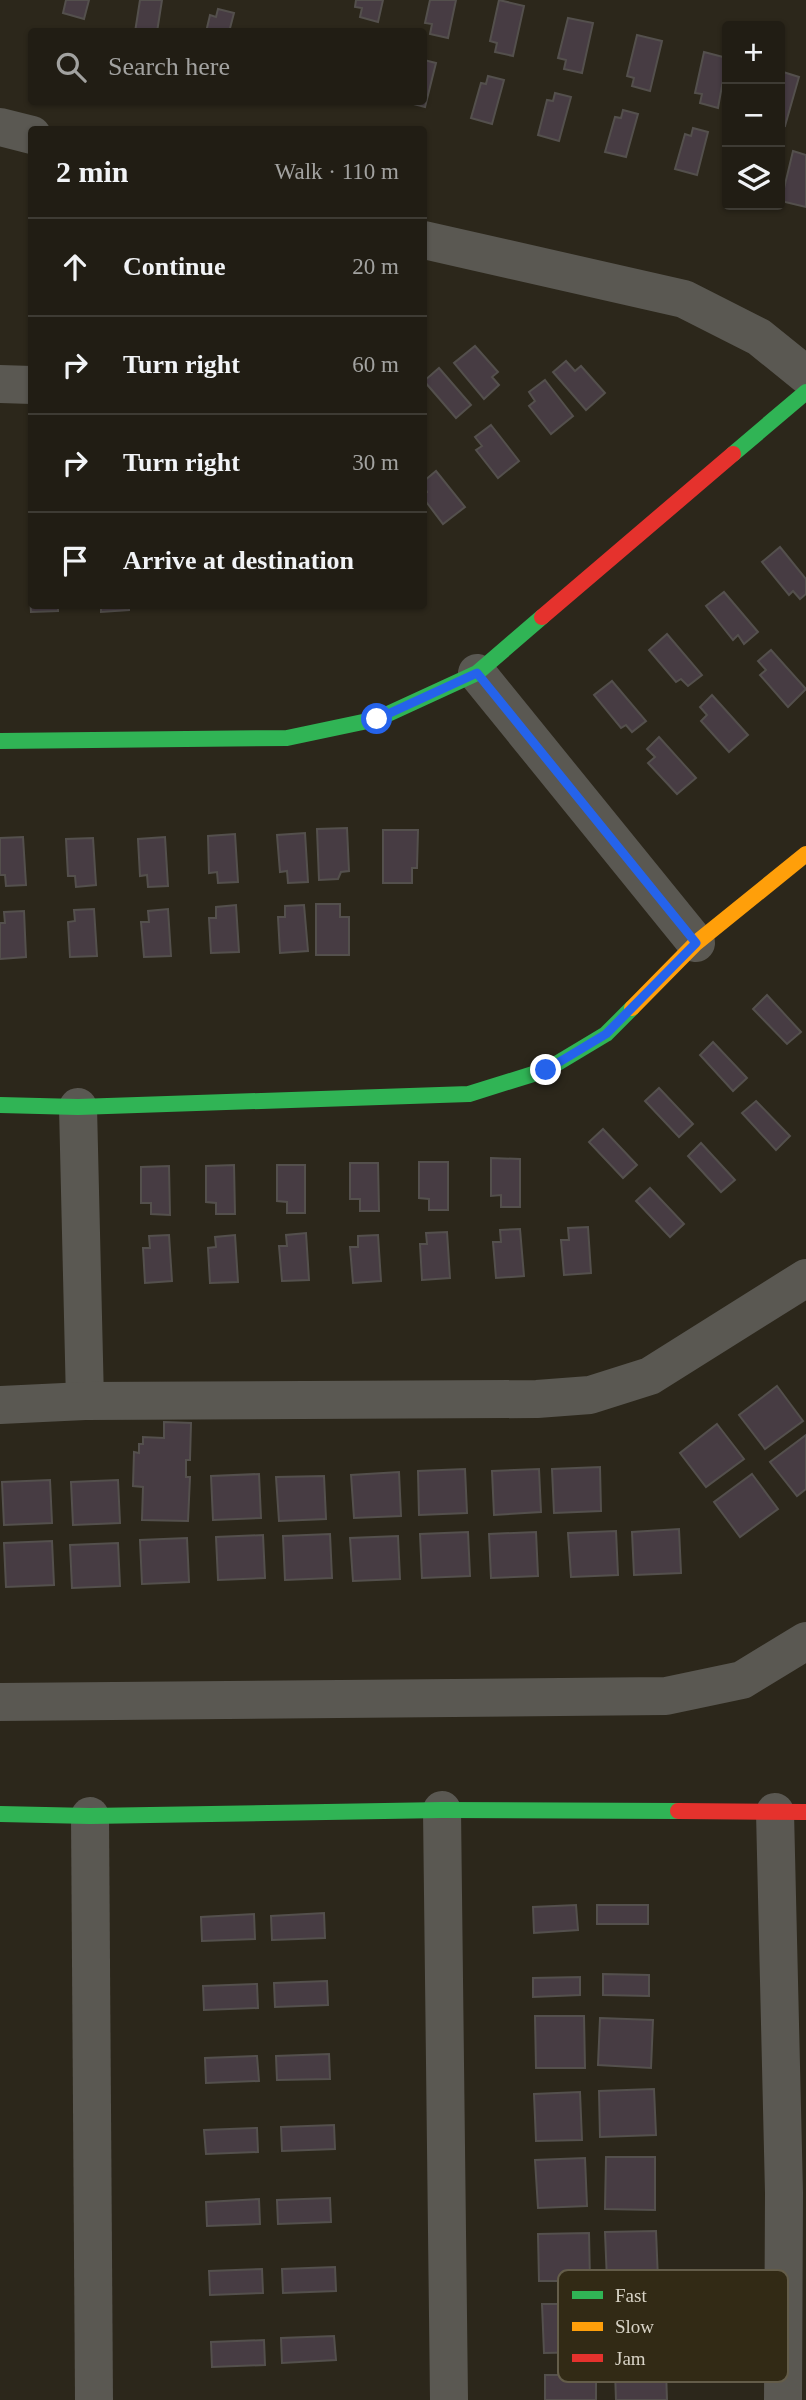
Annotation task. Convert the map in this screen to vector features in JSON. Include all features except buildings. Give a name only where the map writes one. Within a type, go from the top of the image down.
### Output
[{"type":"street","points":[[0,127],[28,134]]},
{"type":"street","points":[[427,241],[684,299],[758,337],[806,375]]},
{"type":"street","points":[[0,384],[28,385]]},
{"type":"street","points":[[0,741],[287,737],[377,719],[477,673],[806,392]]},
{"type":"street","points":[[477,673],[696,943]]},
{"type":"street","points":[[0,1104],[78,1107],[469,1094],[546,1070],[606,1034],[696,943],[806,854]]},
{"type":"street","points":[[78,1107],[85,1401]]},
{"type":"street","points":[[0,1405],[85,1401],[537,1399],[590,1395],[650,1377],[806,1278]]},
{"type":"street","points":[[0,1702],[666,1696],[743,1681],[806,1641]]},
{"type":"street","points":[[442,1810],[449,2400]]},
{"type":"street","points":[[0,1814],[90,1816],[442,1810],[790,1812],[795,2193],[788,2314]]},
{"type":"street","points":[[90,1816],[94,2400]]},
{"type":"street","points":[[783,2400],[784,2382]]},
{"type":"traffic: fast","points":[[733,454],[806,392]]},
{"type":"traffic: fast","points":[[0,741],[287,738],[377,719],[477,673],[542,617]]},
{"type":"traffic: fast","points":[[0,1105],[78,1107],[469,1094],[546,1070],[606,1034],[632,1008]]},
{"type":"traffic: fast","points":[[0,1814],[90,1816],[442,1810],[678,1811]]},
{"type":"traffic: slow","points":[[632,1008],[696,943],[806,854]]},
{"type":"traffic: jam","points":[[542,617],[733,454]]},
{"type":"traffic: jam","points":[[678,1811],[806,1812]]},
{"type":"route","points":[[377,719],[477,673],[696,943],[606,1034],[546,1070]]}]
